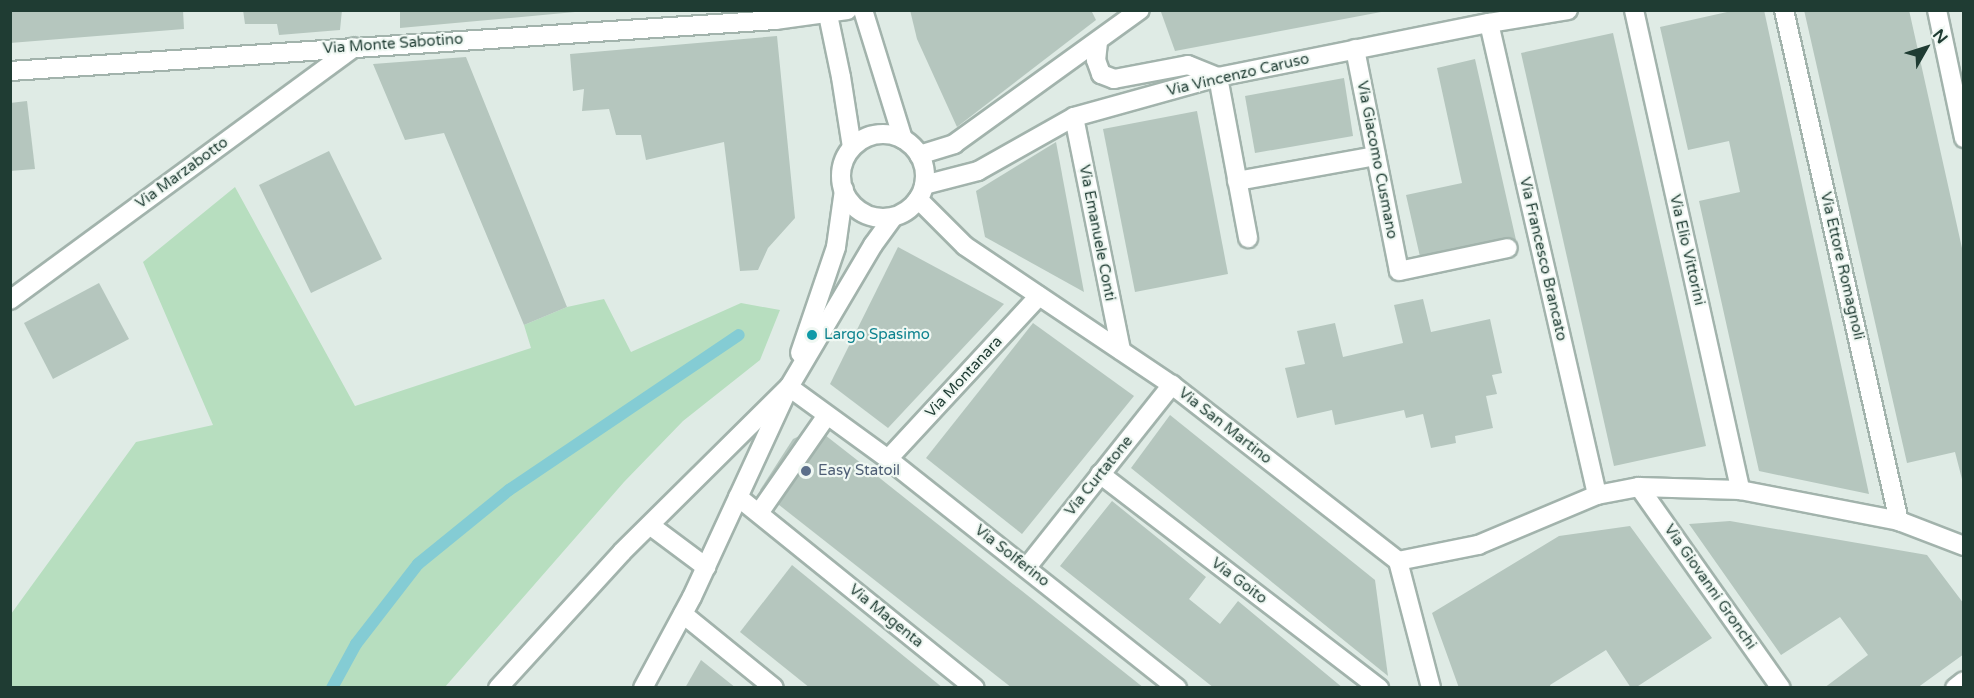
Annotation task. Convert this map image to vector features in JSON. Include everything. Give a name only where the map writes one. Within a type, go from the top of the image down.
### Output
[{"type":"street","name":"Via Monte Sabotino","points":[[10,71],[354,47],[666,18],[775,20],[847,10]]},
{"type":"street","points":[[863,10],[903,139]]},
{"type":"street","points":[[919,155],[954,144],[1098,42],[1118,17],[1140,10]]},
{"type":"street","name":"Via Vincenzo Caruso","points":[[921,192],[978,171],[1074,117],[1218,77],[1489,23],[1568,10]]},
{"type":"street","name":"Via Elio Vittorini","points":[[1634,10],[1740,490]]},
{"type":"street","name":"Via Ettore Romagnoli","points":[[1784,10],[1899,521]]},
{"type":"street","points":[[1937,10],[1964,138]]},
{"type":"street","points":[[498,687],[622,552],[651,526],[789,387],[836,247],[844,190],[842,168],[852,147],[842,77],[827,11]]},
{"type":"street","name":"Via Francesco Brancato","points":[[1489,23],[1597,495]]},
{"type":"street","points":[[1098,42],[1096,60],[1101,74],[1114,79],[1188,65],[1218,77],[1248,238]]},
{"type":"street","name":"Via Marzabotto","points":[[10,300],[354,47]]},
{"type":"street","name":"Via Giacomo Cusmano","points":[[1355,49],[1399,271],[1508,248]]},
{"type":"street","name":"Via Emanuele Conti","points":[[1074,117],[1121,350]]},
{"type":"street","points":[[643,687],[692,597],[789,387],[873,245],[894,217],[912,207],[921,192],[924,164],[919,155],[903,139],[890,134],[876,134],[852,147]]},
{"type":"street","points":[[1237,181],[1376,156]]},
{"type":"street","points":[[844,190],[859,210],[869,215],[894,217]]},
{"type":"street","name":"Via San Martino","points":[[921,192],[941,222],[965,246],[1172,385],[1398,561]]},
{"type":"street","name":"Via Montanara","points":[[888,459],[1039,296]]},
{"type":"street","name":"Via Curtatone","points":[[1027,567],[1172,385]]},
{"type":"street","name":"Via Solferino","points":[[789,387],[888,459],[1176,687]]},
{"type":"street","points":[[759,513],[827,415]]},
{"type":"street","name":"Via Goito","points":[[1100,474],[1379,687]]},
{"type":"street","points":[[1431,687],[1398,561],[1478,545],[1597,495],[1638,488],[1740,490],[1899,521],[1964,546]]},
{"type":"street","name":"Via Giovanni Gronchi","points":[[1638,488],[1780,687]]},
{"type":"street","name":"Via Magenta","points":[[738,497],[975,687]]},
{"type":"street","points":[[651,526],[706,567]]},
{"type":"street","points":[[683,614],[774,687]]},
{"type":"street","points":[[1954,687],[1964,681]]},
{"type":"green space","points":[[235,187],[355,406],[531,348],[524,325],[567,307],[604,299],[631,352],[741,303],[780,310],[760,360],[683,421],[624,482],[445,687],[11,688],[11,614],[136,442],[213,425],[143,262]]},
{"type":"building","points":[[10,10],[183,10],[184,29],[10,43]]},
{"type":"building","points":[[243,10],[342,10],[340,30],[279,35],[277,24],[245,24]]},
{"type":"building","points":[[400,10],[575,10],[575,12],[400,28]]},
{"type":"building","points":[[910,10],[1091,10],[1096,20],[957,127],[917,39]]},
{"type":"building","points":[[1164,10],[1381,10],[1381,12],[1175,51],[1161,12]]},
{"type":"building","points":[[1736,10],[1764,10],[1869,494],[1759,471],[1699,201],[1740,192],[1729,141],[1688,150],[1660,27]]},
{"type":"building","points":[[1804,10],[1909,10],[1964,257],[1964,487],[1955,452],[1907,463]]},
{"type":"building","points":[[1613,33],[1706,446],[1614,466],[1521,53]]},
{"type":"building","points":[[777,36],[795,218],[768,248],[758,270],[740,271],[724,142],[646,160],[641,135],[616,135],[609,109],[582,111],[584,89],[573,91],[570,54]]},
{"type":"building","points":[[466,57],[567,307],[524,325],[444,133],[405,140],[373,64]]},
{"type":"building","points":[[1475,59],[1516,240],[1421,261],[1406,195],[1462,183],[1437,68]]},
{"type":"building","points":[[1344,78],[1353,136],[1255,153],[1245,96]]},
{"type":"building","points":[[27,101],[35,169],[10,171],[10,103]]},
{"type":"building","points":[[1197,111],[1228,274],[1135,292],[1103,129]]},
{"type":"building","points":[[1056,142],[1084,292],[985,237],[976,191]]},
{"type":"building","points":[[329,151],[382,259],[311,293],[259,185]]},
{"type":"building","points":[[898,247],[1004,304],[888,428],[830,384]]},
{"type":"building","points":[[99,283],[129,339],[53,379],[24,323]]},
{"type":"building","points":[[1423,299],[1431,332],[1490,319],[1502,373],[1492,375],[1497,394],[1486,396],[1493,428],[1455,436],[1456,443],[1431,448],[1423,414],[1406,418],[1404,410],[1335,425],[1332,410],[1297,418],[1285,368],[1305,364],[1297,331],[1335,323],[1343,357],[1403,343],[1394,305]]},
{"type":"building","points":[[1033,323],[1134,396],[1022,534],[926,458]]},
{"type":"building","points":[[1170,415],[1375,580],[1388,676],[1131,468]]},
{"type":"building","points":[[816,428],[1144,688],[1012,688],[760,490],[793,439]]},
{"type":"building","points":[[1112,501],[1206,577],[1189,599],[1220,624],[1238,601],[1343,688],[1214,688],[1060,566]]},
{"type":"building","points":[[1730,521],[1927,555],[1964,604],[1964,654],[1917,688],[1824,688],[1868,655],[1840,617],[1781,655],[1689,524]]},
{"type":"building","points":[[1630,526],[1712,638],[1635,688],[1631,688],[1606,650],[1550,685],[1551,688],[1459,688],[1432,613],[1559,536]]},
{"type":"building","points":[[792,565],[943,688],[810,688],[740,632]]},
{"type":"building","points":[[701,660],[736,688],[685,688]]},
{"type":"waterway","points":[[332,688],[356,644],[418,564],[509,490],[739,335]]},
{"type":"place","name":"Largo Spasimo","points":[[812,335]]},
{"type":"place","name":"Easy Statoil","points":[[806,471]]}]
